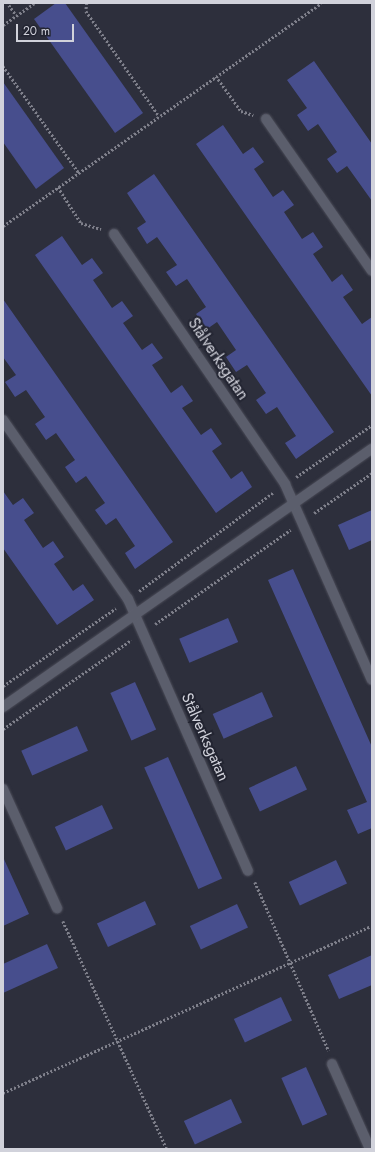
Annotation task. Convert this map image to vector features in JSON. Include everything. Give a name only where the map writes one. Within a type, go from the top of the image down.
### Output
[{"type":"street","points":[[266,119],[372,271]]},
{"type":"street","name":"Stålverksgatan","points":[[114,234],[285,484],[372,680]]},
{"type":"street","name":"Stålverksgatan","points":[[3,420],[128,599],[248,872]]},
{"type":"street","points":[[3,707],[372,449]]},
{"type":"street","points":[[3,789],[57,908]]},
{"type":"street","points":[[332,1064],[370,1149]]},
{"type":"path","points":[[3,25],[34,3]]},
{"type":"path","points":[[87,3],[86,11],[159,116]]},
{"type":"path","points":[[3,226],[321,3]]},
{"type":"path","points":[[9,5],[16,15]]},
{"type":"path","points":[[3,66],[79,173]]},
{"type":"path","points":[[216,76],[241,111],[266,119]]},
{"type":"path","points":[[58,187],[81,222],[114,234]]},
{"type":"path","points":[[3,686],[128,599],[285,484],[372,425]]},
{"type":"path","points":[[3,729],[372,473]]},
{"type":"path","points":[[248,872],[264,895],[291,961],[327,1040],[332,1064]]},
{"type":"path","points":[[57,908],[167,1149]]},
{"type":"path","points":[[3,1092],[291,961],[372,926]]},
{"type":"building","points":[[56,3],[65,3],[143,113],[115,133],[34,19]]},
{"type":"building","points":[[314,61],[372,144],[372,201],[347,166],[337,173],[327,159],[337,152],[318,124],[308,131],[297,115],[307,108],[287,80]]},
{"type":"building","points":[[3,82],[64,168],[36,189],[3,142]]},
{"type":"building","points":[[223,125],[243,154],[253,147],[264,162],[254,169],[273,197],[283,190],[294,205],[284,212],[302,239],[313,232],[323,247],[313,254],[332,282],[342,274],[353,290],[343,297],[362,324],[372,317],[372,396],[196,144]]},
{"type":"building","points":[[154,174],[334,432],[296,459],[285,443],[296,436],[277,407],[266,414],[256,400],[266,393],[247,365],[236,372],[226,357],[236,350],[217,322],[207,329],[196,314],[206,307],[187,279],[176,286],[166,272],[177,265],[157,237],[147,244],[137,228],[146,222],[127,193]]},
{"type":"building","points":[[62,236],[82,265],[92,258],[103,273],[93,280],[112,308],[122,301],[133,316],[123,323],[142,350],[152,343],[163,358],[152,365],[171,393],[182,385],[193,401],[182,408],[201,435],[211,428],[222,444],[212,451],[231,479],[242,471],[252,487],[216,513],[35,255]]},
{"type":"building","points":[[3,299],[173,542],[135,569],[125,553],[135,546],[116,518],[106,525],[95,510],[105,503],[86,476],[76,483],[65,467],[75,460],[56,433],[46,440],[35,424],[45,417],[26,390],[15,397],[5,382],[16,375],[3,357]]},
{"type":"building","points":[[3,491],[13,505],[23,498],[34,513],[24,520],[43,548],[53,541],[64,557],[54,564],[73,591],[83,584],[94,600],[57,625],[3,548]]},
{"type":"building","points":[[372,510],[372,540],[349,550],[338,525]]},
{"type":"building","points":[[293,569],[372,747],[372,828],[358,834],[347,810],[367,802],[268,580]]},
{"type":"building","points":[[228,618],[238,642],[189,663],[179,639]]},
{"type":"building","points":[[135,682],[156,730],[131,740],[110,693]]},
{"type":"building","points":[[262,692],[273,717],[224,739],[213,714]]},
{"type":"building","points":[[77,726],[88,751],[32,775],[21,751]]},
{"type":"building","points":[[168,757],[222,879],[198,889],[144,768]]},
{"type":"building","points":[[296,766],[307,790],[260,812],[249,788]]},
{"type":"building","points":[[102,805],[113,829],[66,851],[55,827]]},
{"type":"building","points":[[3,857],[29,914],[3,926]]},
{"type":"building","points":[[336,860],[347,884],[300,906],[289,882]]},
{"type":"building","points":[[145,901],[156,925],[108,947],[97,923]]},
{"type":"building","points":[[237,904],[248,928],[201,950],[190,926]]},
{"type":"building","points":[[47,944],[58,968],[3,993],[3,964]]},
{"type":"building","points":[[372,955],[372,985],[339,999],[328,975]]},
{"type":"building","points":[[281,997],[292,1021],[245,1043],[234,1019]]},
{"type":"building","points":[[306,1067],[327,1115],[302,1125],[281,1078]]},
{"type":"building","points":[[231,1099],[242,1123],[195,1145],[184,1121]]}]
